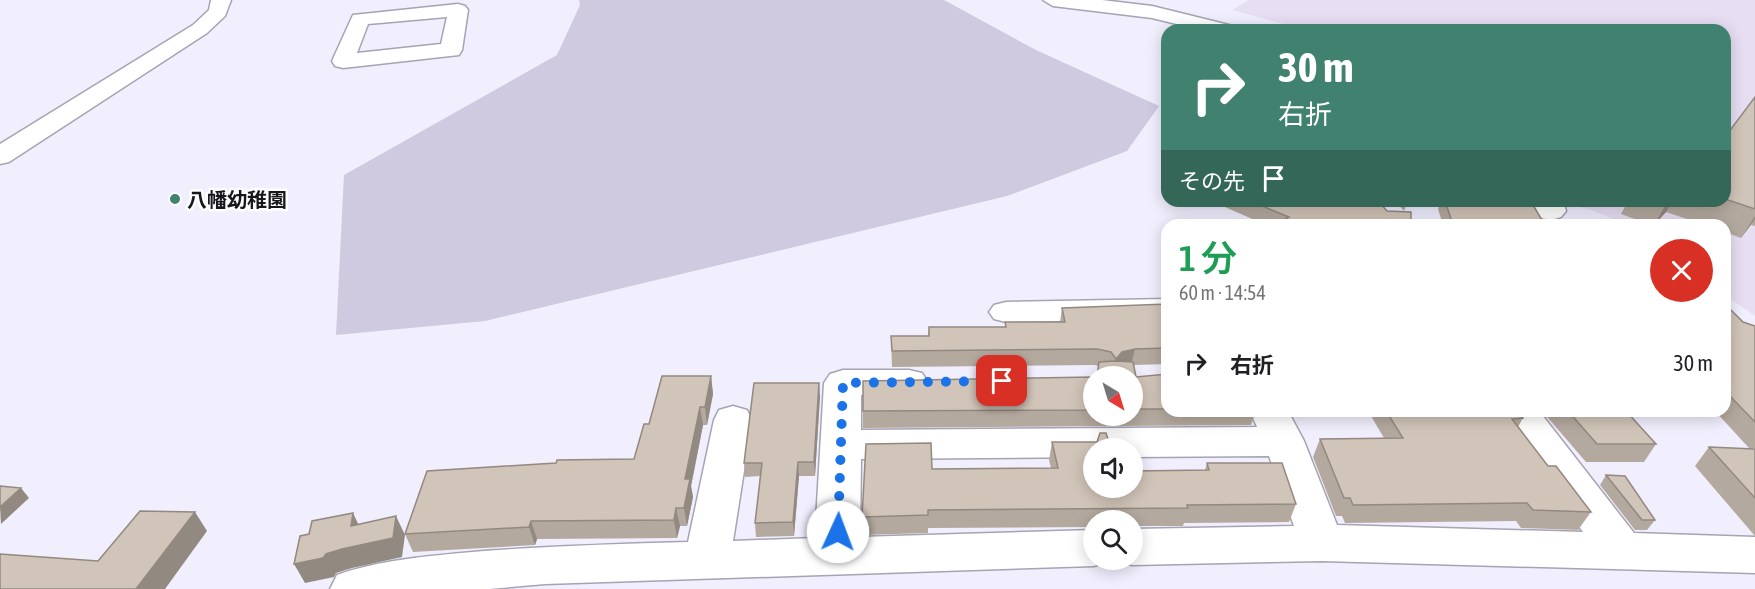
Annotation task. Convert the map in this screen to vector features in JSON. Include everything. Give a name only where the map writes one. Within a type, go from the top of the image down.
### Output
[{"type":"street","points":[[0,156],[200,29],[218,12],[221,0]]},
{"type":"street","points":[[1053,0],[1152,12],[1201,24]]},
{"type":"street","points":[[444,75],[451,50],[458,10],[394,8],[360,19],[343,61],[451,50]]},
{"type":"street","points":[[1529,207],[1551,211],[1550,207]]},
{"type":"street","points":[[1006,312],[1161,309]]},
{"type":"street","points":[[837,554],[843,383],[939,382]]},
{"type":"street","points":[[1523,417],[1622,551]]},
{"type":"street","points":[[707,560],[732,420]]},
{"type":"street","points":[[841,445],[1276,426],[1322,543]]},
{"type":"street","points":[[1143,547],[1322,543],[1755,555]]},
{"type":"street","points":[[353,589],[433,575],[523,567],[837,554],[1083,548]]},
{"type":"shaded area","points":[[579,0],[944,0],[1036,50],[1159,106],[1127,151],[1007,196],[485,321],[336,335],[344,175],[557,55],[580,5]]},
{"type":"shaded area","points":[[1249,0],[1755,0],[1755,316],[1731,299],[1731,219],[1613,219],[1579,207],[1731,207],[1731,24],[1284,24],[1232,10]]},
{"type":"building","points":[[1755,97],[1755,209],[1731,201],[1731,129]]},
{"type":"building","points":[[1265,207],[1383,207],[1387,211],[1411,212],[1411,219],[1286,219],[1289,217]]},
{"type":"building","points":[[1447,207],[1534,207],[1541,219],[1451,219]]},
{"type":"building","points":[[1161,304],[1161,348],[1122,352],[1116,359],[1111,352],[1097,349],[892,351],[891,336],[929,336],[929,327],[1006,327],[1005,322],[1065,322],[1062,308]]},
{"type":"building","points":[[1731,310],[1743,322],[1755,326],[1755,422],[1731,397]]},
{"type":"building","points":[[1116,361],[1133,362],[1134,366],[1098,366],[1099,362]]},
{"type":"building","points":[[1161,375],[1161,409],[1143,409],[1143,376]]},
{"type":"building","points":[[662,376],[711,376],[705,407],[700,407],[685,479],[690,479],[684,508],[676,508],[674,520],[531,521],[529,527],[405,534],[427,471],[556,463],[557,460],[634,459],[644,424],[649,424]]},
{"type":"building","points":[[1083,377],[1083,410],[863,411],[863,381]]},
{"type":"building","points":[[754,383],[819,383],[814,462],[798,462],[793,522],[755,523],[762,463],[744,463]]},
{"type":"building","points":[[1390,417],[1522,417],[1512,419],[1548,466],[1556,466],[1591,512],[1533,510],[1527,503],[1353,505],[1350,498],[1344,498],[1320,439],[1403,438]]},
{"type":"building","points":[[1573,417],[1631,417],[1656,444],[1597,444]]},
{"type":"building","points":[[1100,433],[1106,433],[1108,438],[1098,438]]},
{"type":"building","points":[[1052,442],[1083,442],[1083,498],[1143,498],[1143,471],[1209,470],[1207,463],[1282,463],[1296,504],[1187,505],[1188,508],[928,510],[928,515],[862,517],[866,444],[931,443],[932,469],[1058,468]]},
{"type":"building","points":[[1709,447],[1755,449],[1755,498]]},
{"type":"building","points":[[1606,475],[1625,476],[1655,520],[1642,520]]},
{"type":"building","points":[[0,486],[21,488],[0,507]]},
{"type":"building","points":[[140,511],[195,512],[136,589],[0,589],[0,554],[98,561]]},
{"type":"building","points":[[353,513],[351,526],[396,516],[393,538],[342,549],[326,554],[323,558],[294,564],[300,536],[309,534],[312,521]]},
{"type":"place","name":"八幡幼稚園","points":[[175,199]]},
{"type":"route","points":[[838,532],[843,383],[1002,381]]}]
